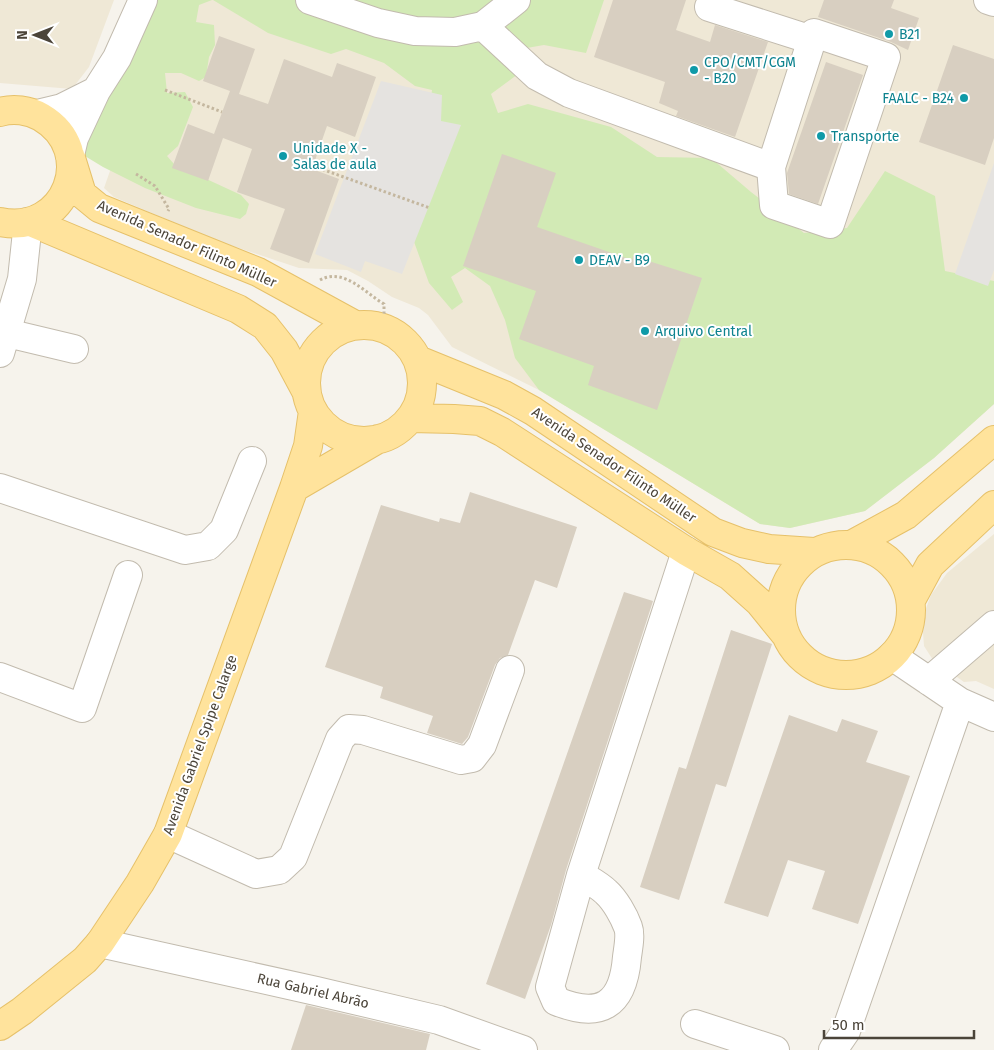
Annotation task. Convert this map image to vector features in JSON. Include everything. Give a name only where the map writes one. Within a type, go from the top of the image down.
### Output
[{"type":"main road","points":[[0,112],[22,110],[37,114]]},
{"type":"main road","name":"Avenida Senador Filinto Müller","points":[[37,114],[50,122],[61,134],[70,155],[82,194],[99,208],[258,272],[356,325]]},
{"type":"main road","points":[[0,222],[12,224],[30,222],[46,215],[59,203],[67,188],[71,172],[70,155]]},
{"type":"main road","points":[[30,222],[238,309],[264,326],[280,344],[310,402],[325,426],[341,436],[360,441],[378,440]]},
{"type":"main road","points":[[294,488],[378,440],[396,432],[411,418],[420,400],[422,380],[418,360],[408,344],[393,332],[375,326],[356,325],[338,331],[323,342],[312,357],[307,374],[310,402]]},
{"type":"main road","name":"Avenida Senador Filinto Müller","points":[[418,360],[504,395],[533,411],[713,532],[742,543],[770,549],[814,552]]},
{"type":"main road","name":"Avenida Gabriel Spipe Calarge","points":[[0,1026],[22,1011],[85,960],[100,943],[140,883],[168,834],[308,446],[310,402]]},
{"type":"main road","points":[[411,418],[480,421],[502,432],[686,551],[730,576],[760,602],[785,634],[796,652],[813,666],[833,674],[854,675],[875,668],[892,656],[904,640],[911,620],[911,600],[904,580],[892,562],[874,550],[853,544],[833,545],[814,552],[799,563],[788,579],[782,596],[781,615],[785,634]]},
{"type":"main road","points":[[853,544],[906,515],[994,440]]},
{"type":"main road","points":[[911,600],[930,565],[994,505]]},
{"type":"street","points":[[70,155],[74,138],[96,91],[117,58],[143,0]]},
{"type":"street","points":[[310,0],[378,23],[415,31],[455,32],[483,26],[516,0]]},
{"type":"street","points":[[988,0],[994,2]]},
{"type":"street","points":[[709,7],[812,40]]},
{"type":"street","points":[[483,26],[537,76],[569,93],[771,167]]},
{"type":"street","points":[[814,33],[886,57],[830,224],[774,205],[771,167],[814,33]]},
{"type":"street","points":[[37,114],[62,108],[96,91]]},
{"type":"street","points":[[30,222],[22,279],[3,343],[74,349]]},
{"type":"street","points":[[0,488],[185,550],[208,546],[224,530],[252,461]]},
{"type":"street","points":[[581,875],[686,551]]},
{"type":"street","points":[[0,677],[82,708],[128,575]]},
{"type":"street","points":[[929,681],[994,625]]},
{"type":"street","points":[[892,656],[960,702],[994,717]]},
{"type":"street","points":[[168,834],[256,874],[279,870],[293,857],[340,740],[349,729],[363,730],[461,760],[472,758],[482,745],[510,670]]},
{"type":"street","points":[[833,1050],[846,1031],[960,702]]},
{"type":"street","name":"Rua Gabriel Abrão","points":[[100,943],[316,990],[439,1020],[523,1050]]},
{"type":"street","points":[[695,1024],[775,1050]]},
{"type":"path","points":[[165,90],[222,112]]},
{"type":"path","points":[[313,166],[430,208]]},
{"type":"path","points":[[136,174],[155,186],[169,209],[160,233]]},
{"type":"path","points":[[314,284],[323,278],[346,278],[384,304],[384,329]]},
{"type":"shaded area","points":[[0,0],[114,0],[89,67],[72,89],[0,83]]},
{"type":"shaded area","points":[[170,0],[994,0],[994,404],[934,458],[865,511],[790,528],[760,524],[539,390],[452,347],[428,315],[419,308],[392,297],[347,270],[299,268],[215,240],[114,197],[104,188]]},
{"type":"shaded area","points":[[381,81],[442,95],[441,121],[461,125],[402,274],[365,261],[361,272],[315,254]]},
{"type":"shaded area","points":[[994,163],[994,270],[988,286],[955,274]]},
{"type":"shaded area","points":[[994,534],[994,689],[976,681],[964,682],[933,660],[924,646],[922,619],[931,595],[947,573]]},
{"type":"green space","points":[[145,0],[212,0],[199,5],[196,22],[214,25],[215,45],[209,57],[206,77],[199,81],[181,73],[165,73],[167,93],[185,92],[193,107],[178,146],[167,156],[174,164],[241,195],[249,204],[246,214],[240,219],[196,208],[145,188],[80,153],[67,122],[122,18]]},
{"type":"green space","points":[[213,0],[604,0],[586,53],[544,45],[515,50],[522,71],[491,94],[498,113],[528,104],[611,127],[657,157],[711,158],[804,233],[847,228],[885,171],[935,196],[945,271],[994,281],[994,404],[934,458],[865,511],[790,528],[760,524],[539,390],[515,358],[505,320],[490,286],[465,268],[451,277],[463,302],[452,310],[429,283],[413,239],[432,90],[415,86],[384,63],[346,49],[331,54],[268,33]]},
{"type":"building","name":"CPO/CMT/CGM - B20","points":[[613,0],[686,0],[676,30],[710,42],[715,25],[768,42],[735,137],[676,116],[678,111],[659,103],[665,82],[594,57]]},
{"type":"building","name":"B21","points":[[824,0],[894,0],[891,8],[919,18],[908,50],[891,42],[818,17]]},
{"type":"building","name":"Unidade X - Salas de aula","points":[[219,36],[255,49],[239,94],[268,104],[284,59],[332,77],[337,63],[376,77],[355,137],[327,126],[312,169],[339,179],[309,263],[270,249],[285,209],[237,192],[252,149],[223,138],[208,181],[172,168],[188,124],[214,134],[230,91],[203,81]]},
{"type":"building","name":"FAALC - B24","points":[[953,45],[994,59],[994,138],[985,165],[919,142]]},
{"type":"building","name":"Transporte","points":[[826,62],[863,75],[818,204],[789,194],[787,173]]},
{"type":"building","points":[[502,154],[556,173],[537,227],[632,260],[633,256],[702,278],[657,410],[588,385],[594,366],[519,339],[536,291],[463,266]]},
{"type":"building","points":[[470,492],[577,527],[557,588],[535,580],[508,655],[500,658],[495,665],[468,737],[462,744],[427,733],[433,716],[380,698],[383,687],[325,667],[381,505],[439,522],[440,518],[460,523]]},
{"type":"building","points":[[624,592],[653,601],[566,870],[551,925],[525,999],[486,984]]},
{"type":"building","points":[[731,630],[772,644],[726,787],[716,784],[679,900],[640,887],[679,767],[686,769]]},
{"type":"building","points":[[789,715],[837,732],[842,719],[878,731],[866,762],[910,776],[858,924],[812,909],[825,871],[788,860],[768,917],[724,903]]},
{"type":"building","points":[[306,1005],[430,1034],[426,1050],[291,1050]]},
{"type":"place","name":"B21","points":[[889,34]]},
{"type":"place","name":"CPO/CMT/CGM - B20","points":[[694,70]]},
{"type":"place","name":"FAALC - B24","points":[[964,98]]},
{"type":"place","name":"Transporte","points":[[821,136]]},
{"type":"place","name":"Unidade X - Salas de aula","points":[[283,156]]},
{"type":"place","name":"DEAV - B9","points":[[579,260]]},
{"type":"place","name":"Arquivo Central","points":[[645,331]]}]
